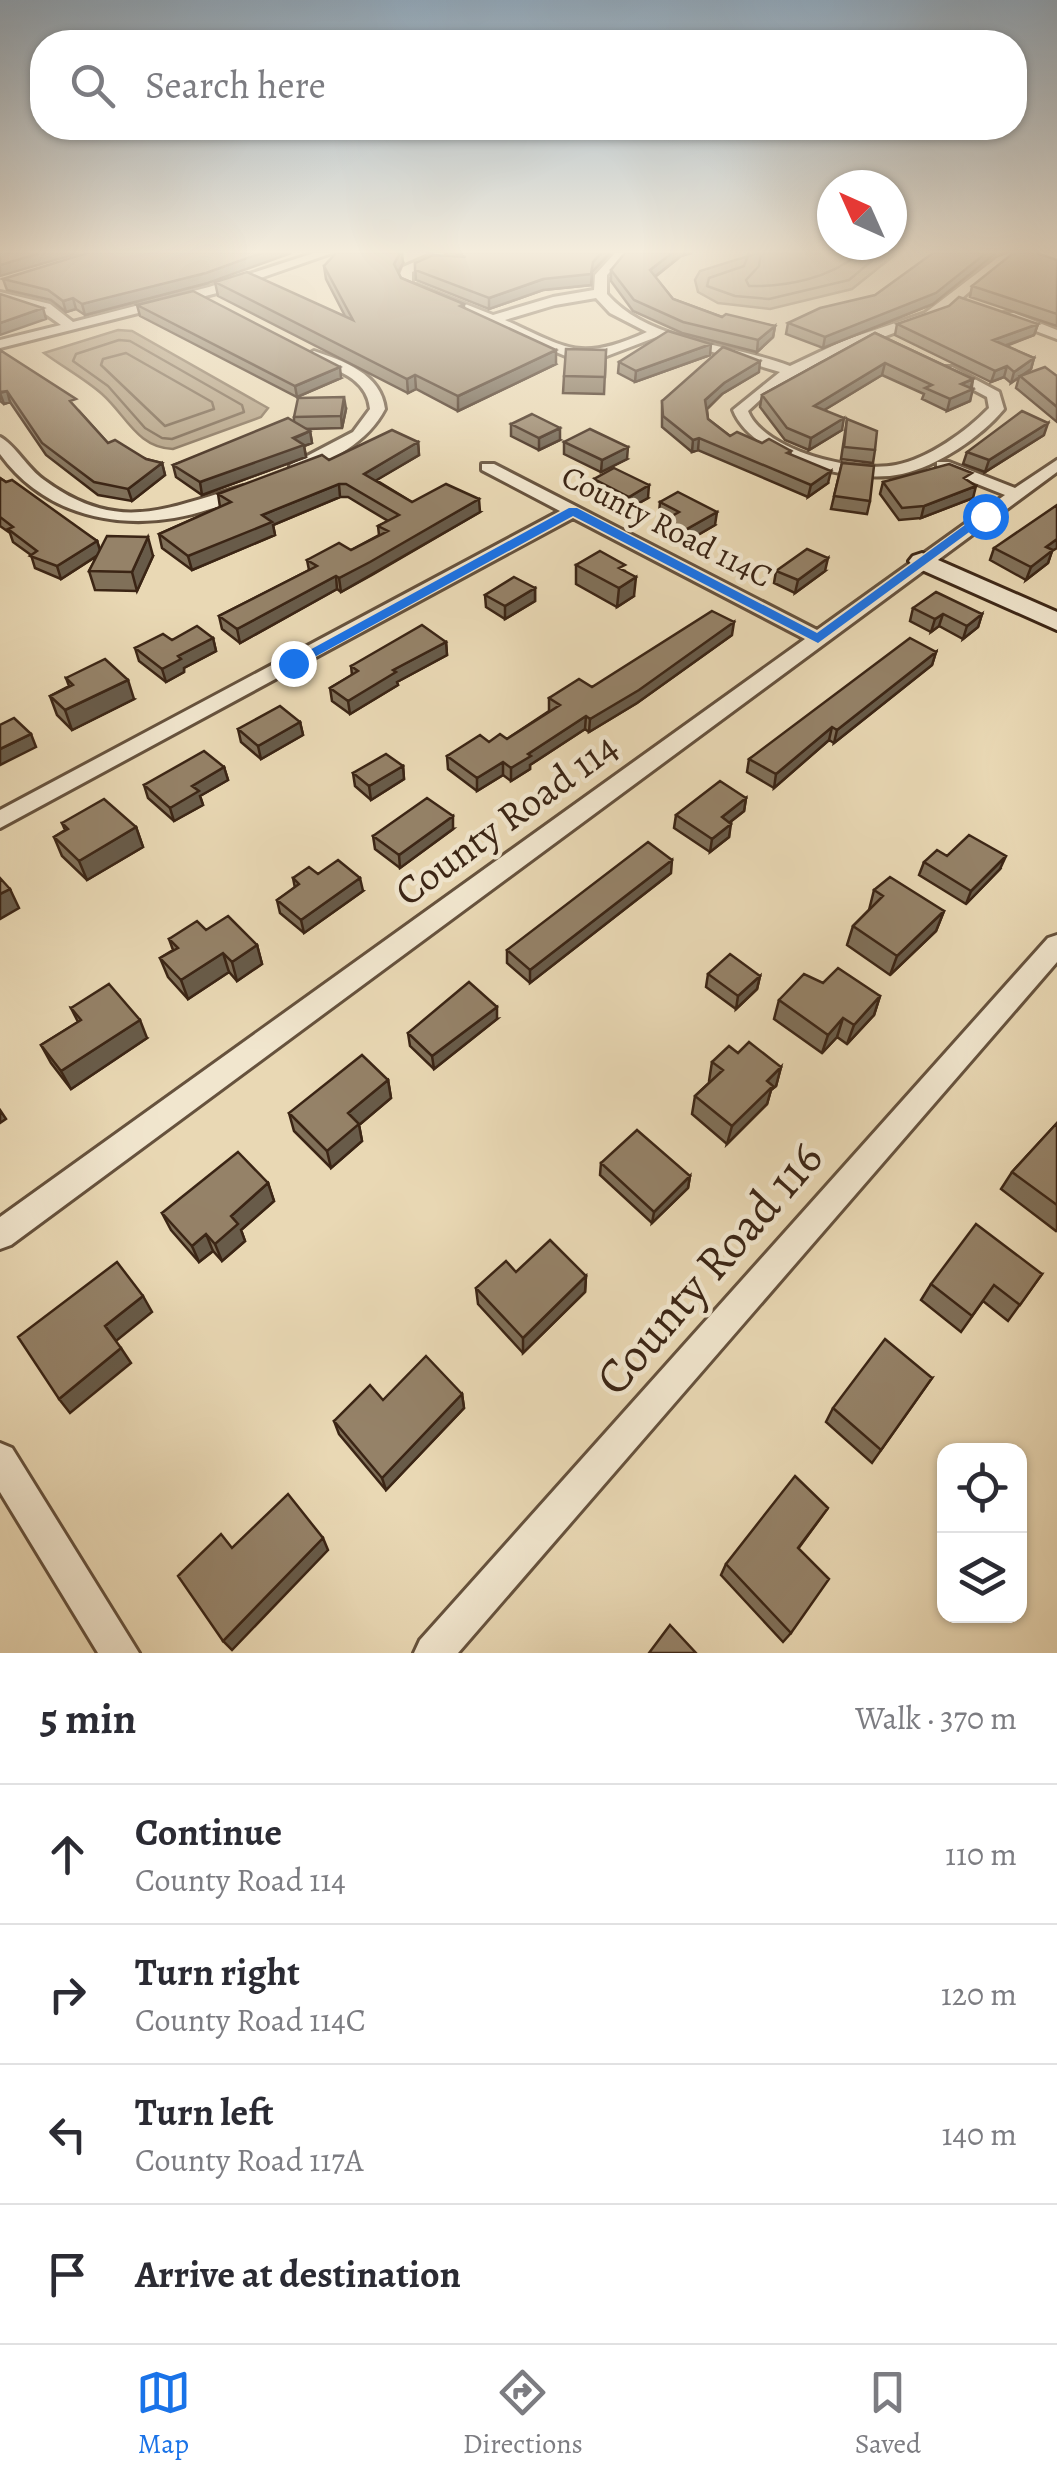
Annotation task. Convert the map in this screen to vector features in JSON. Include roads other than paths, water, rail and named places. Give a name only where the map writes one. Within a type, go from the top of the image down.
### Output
[{"type":"street","points":[[0,344],[47,330]]},
{"type":"street","points":[[514,330],[549,348],[574,355],[616,352],[655,333]]},
{"type":"street","points":[[649,330],[793,372]]},
{"type":"street","points":[[889,330],[765,388],[740,410],[746,426],[818,462],[849,471],[901,470],[992,416],[998,402],[988,390],[930,362]]},
{"type":"street","points":[[874,335],[900,348]]},
{"type":"street","points":[[274,478],[356,438],[367,429],[376,404],[374,391],[364,380],[301,348]]},
{"type":"street","points":[[0,442],[19,468],[56,497],[105,525],[205,507],[256,486]]},
{"type":"street","points":[[926,458],[1016,494]]},
{"type":"street","name":"County Road 114","points":[[0,1235],[1057,465]]},
{"type":"street","name":"County Road 114C","points":[[488,467],[818,638]]},
{"type":"street","points":[[0,820],[573,511]]},
{"type":"street","points":[[140,536],[160,518]]},
{"type":"street","points":[[922,561],[1057,622]]},
{"type":"street","name":"County Road 116","points":[[433,1653],[1057,945]]},
{"type":"street","points":[[0,1460],[120,1653]]},
{"type":"water","points":[[118,330],[132,331],[268,408],[261,417],[173,449],[161,447],[141,437],[102,394],[44,353]]}]
